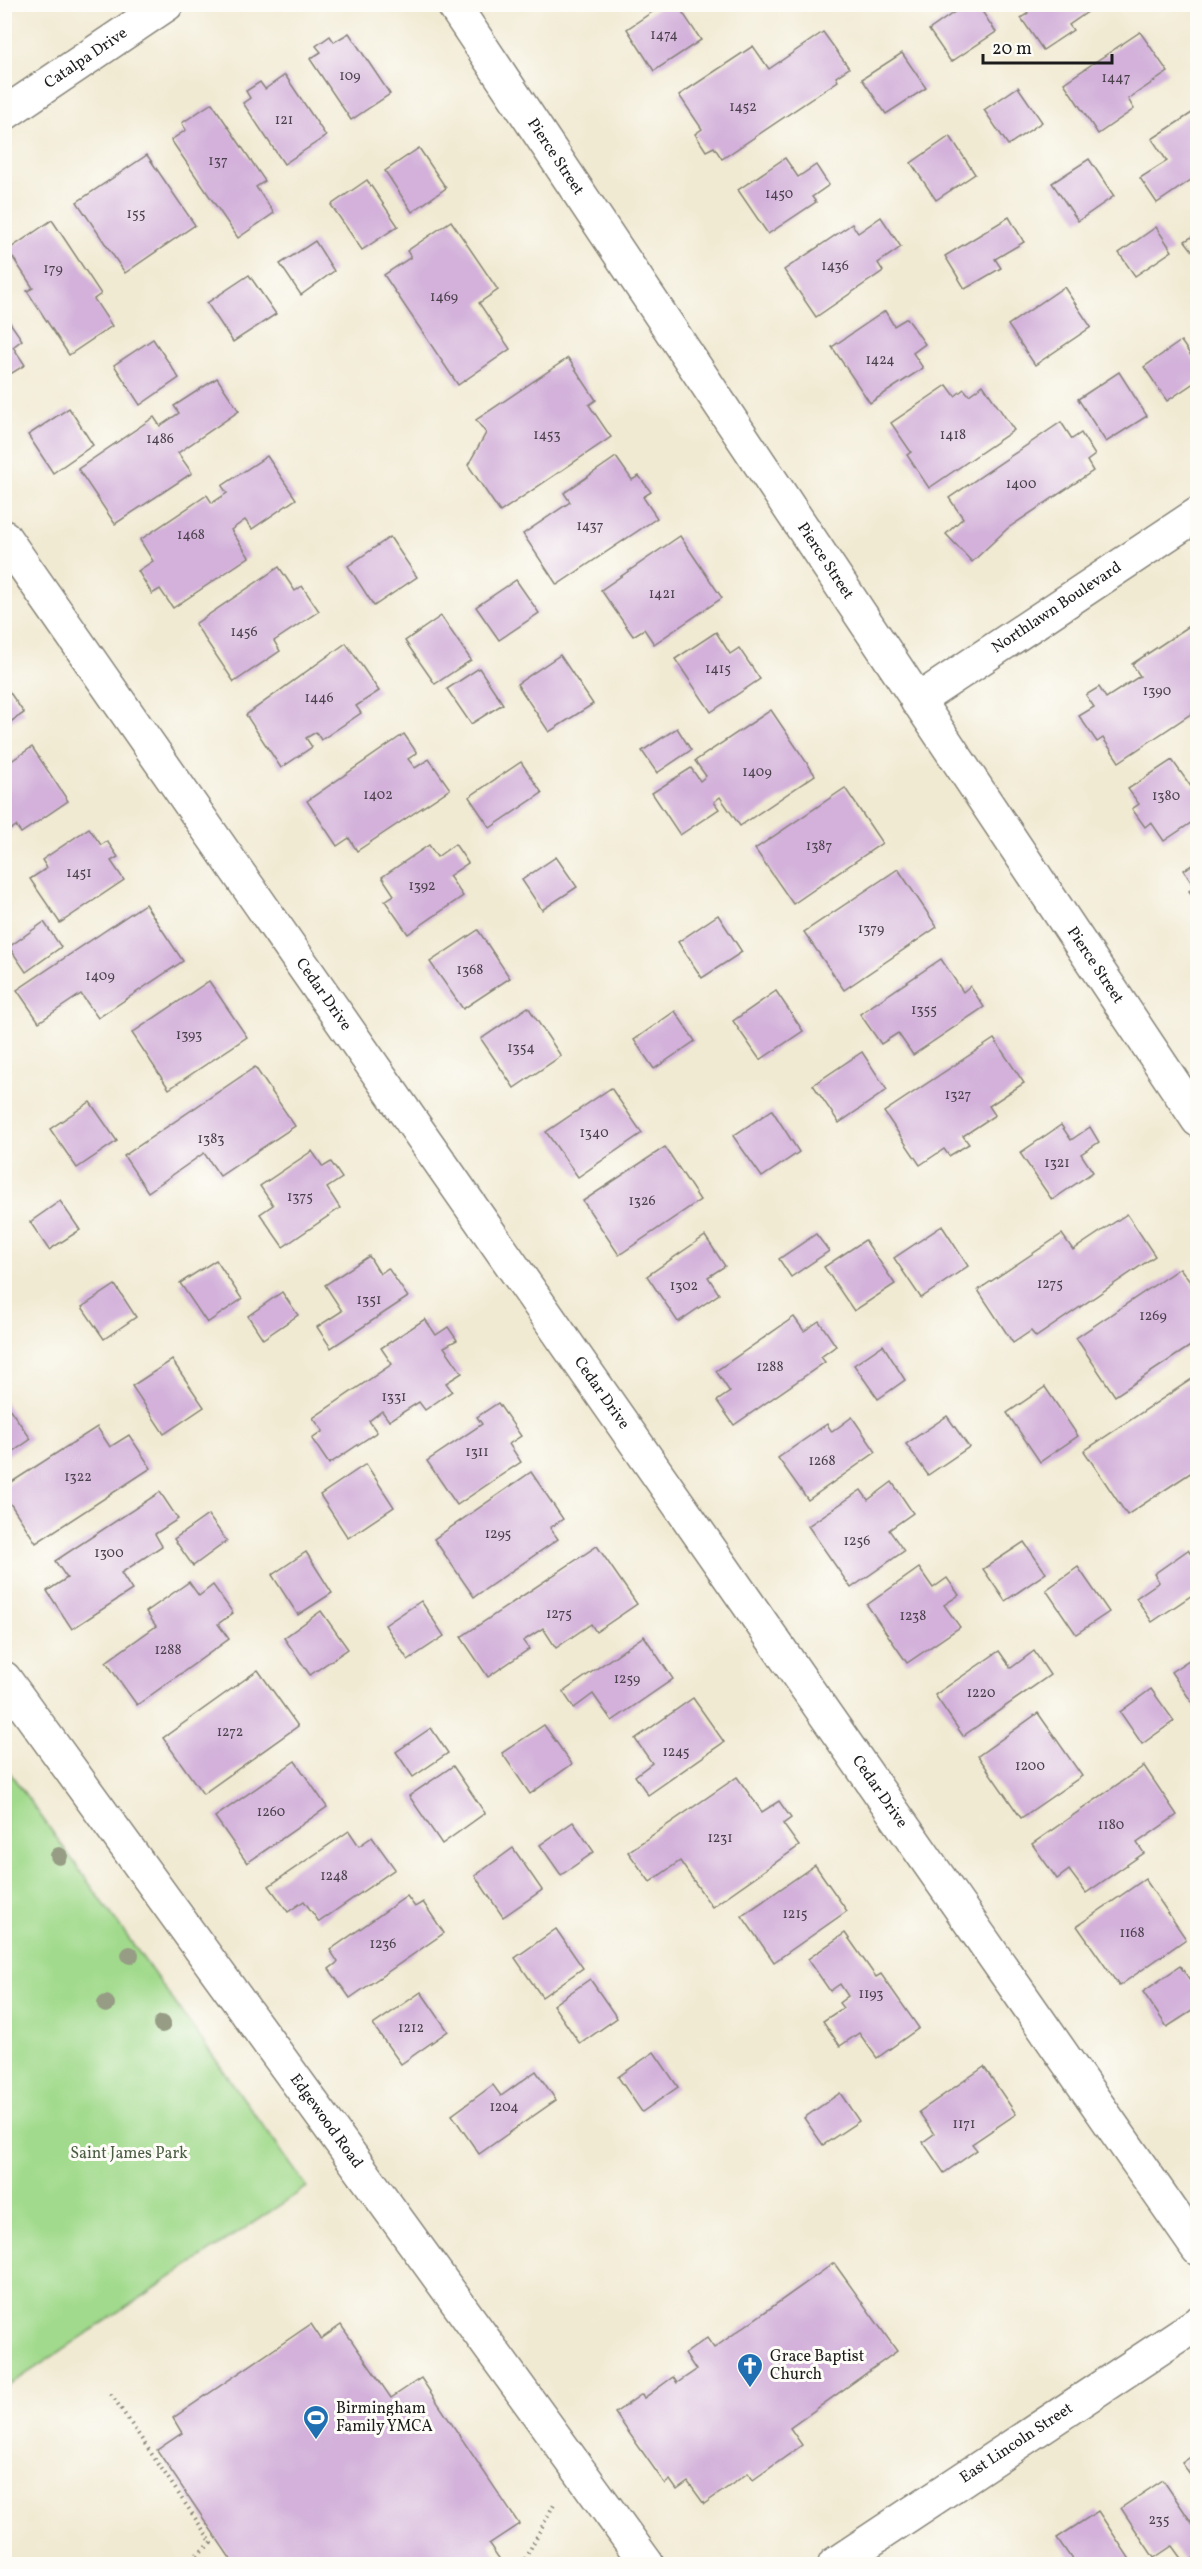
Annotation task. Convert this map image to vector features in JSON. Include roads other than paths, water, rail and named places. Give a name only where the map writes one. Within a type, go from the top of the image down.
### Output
[{"type":"street","name":"Catalpa Drive","points":[[4,114],[167,4]]},
{"type":"street","name":"Pierce Street","points":[[453,4],[1197,1120]]},
{"type":"street","name":"Northlawn Boulevard","points":[[917,701],[1197,514]]},
{"type":"street","name":"Cedar Drive","points":[[4,537],[1197,2249]]},
{"type":"street","name":"Edgewood Road","points":[[4,1678],[647,2565]]},
{"type":"street","name":"East Lincoln Street","points":[[842,2563],[1197,2324]]},
{"type":"place","name":"Grace Baptist Church","points":[[750,2389]]},
{"type":"place","name":"Birmingham Family YMCA","points":[[316,2441]]},
{"type":"park label","name":"Saint James Park","points":[[129,2154]]}]
